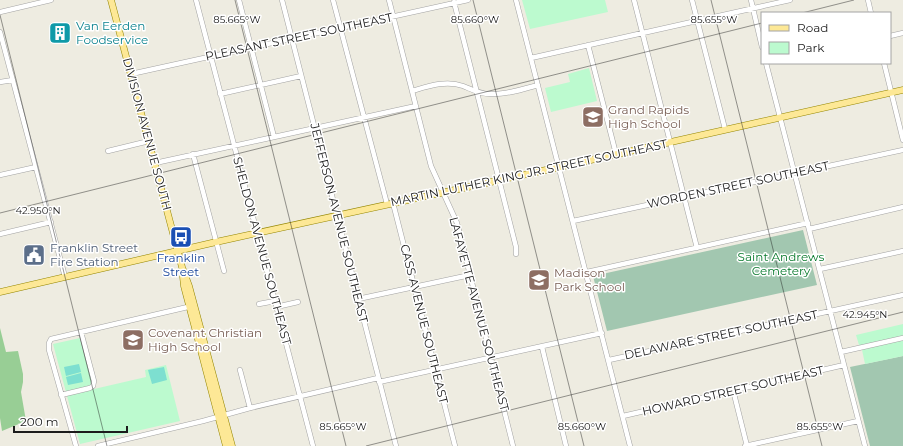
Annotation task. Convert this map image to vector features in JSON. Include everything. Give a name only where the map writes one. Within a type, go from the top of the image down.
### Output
[{"type":"main road","name":"DIVISION AVENUE SOUTH","points":[[111,0],[182,267],[189,286],[192,306],[221,415],[232,446]]},
{"type":"main road","name":"MARTIN LUTHER KING JR. STREET SOUTHEAST","points":[[0,292],[390,203],[903,90]]},
{"type":"main road","name":"DIVISION AVENUE SOUTH","points":[[221,415],[226,446]]},
{"type":"street","points":[[0,12],[51,0]]},
{"type":"street","name":"SHELDON AVENUE SOUTHEAST","points":[[196,0],[313,446]]},
{"type":"street","points":[[239,0],[274,137]]},
{"type":"street","name":"JEFFERSON AVENUE SOUTHEAST","points":[[282,0],[396,446]]},
{"type":"street","name":"CASS AVENUE SOUTHEAST","points":[[333,0],[364,117],[414,287],[455,446]]},
{"type":"street","name":"LAFAYETTE AVENUE SOUTHEAST","points":[[389,0],[431,166],[457,223],[513,446]]},
{"type":"street","name":"PLEASANT STREET SOUTHEAST","points":[[131,74],[468,0]]},
{"type":"street","points":[[516,0],[587,272],[630,446]]},
{"type":"street","points":[[634,0],[698,248]]},
{"type":"street","points":[[692,0],[725,129]]},
{"type":"street","points":[[751,0],[761,43]]},
{"type":"street","points":[[532,58],[790,0]]},
{"type":"street","points":[[868,0],[871,12]]},
{"type":"street","points":[[454,2],[516,247],[516,254]]},
{"type":"street","points":[[0,32],[65,277]]},
{"type":"street","points":[[891,36],[903,33]]},
{"type":"street","points":[[588,45],[616,154]]},
{"type":"street","points":[[766,64],[820,269],[864,446]]},
{"type":"street","points":[[884,64],[903,140]]},
{"type":"street","points":[[220,94],[301,76]]},
{"type":"street","points":[[0,82],[12,80]]},
{"type":"street","points":[[412,90],[449,84],[463,86],[477,92],[487,94],[499,94],[538,85]]},
{"type":"street","points":[[155,163],[416,106]]},
{"type":"street","points":[[108,151],[149,141]]},
{"type":"street","name":"WORDEN STREET SOUTHEAST","points":[[573,221],[903,150]]},
{"type":"street","points":[[193,154],[224,271]]},
{"type":"street","points":[[0,175],[36,167]]},
{"type":"street","points":[[587,272],[903,207]]},
{"type":"street","points":[[0,234],[51,222]]},
{"type":"street","points":[[820,269],[903,251]]},
{"type":"street","points":[[358,299],[470,275]]},
{"type":"street","name":"DELAWARE STREET SOUTHEAST","points":[[609,360],[903,295]]},
{"type":"street","points":[[259,304],[275,301]]},
{"type":"street","points":[[276,307],[298,302]]},
{"type":"street","points":[[76,446],[49,350],[49,343],[51,340],[192,306]]},
{"type":"street","points":[[61,395],[93,386],[94,381],[81,332]]},
{"type":"street","points":[[98,446],[250,408],[379,380],[436,370],[602,333]]},
{"type":"street","points":[[841,352],[903,338]]},
{"type":"street","points":[[542,347],[566,446]]},
{"type":"street","name":"HOWARD STREET SOUTHEAST","points":[[623,416],[844,365]]},
{"type":"street","points":[[240,370],[250,408]]},
{"type":"street","points":[[733,390],[746,446],[858,422]]},
{"type":"green space","points":[[522,0],[605,0],[608,12],[530,29]]},
{"type":"green space","points":[[589,68],[597,101],[551,112],[545,88],[570,82],[568,74]]},
{"type":"green space","name":"Saint Andrews Cemetery","points":[[803,230],[817,285],[607,331],[593,276]]},
{"type":"green space","points":[[903,324],[903,356],[865,364],[861,345],[859,345],[856,335]]},
{"type":"green space","points":[[0,328],[6,352],[18,351],[23,374],[21,392],[26,421],[2,431],[0,418]]},
{"type":"green space","points":[[80,338],[94,389],[146,377],[145,370],[166,365],[180,421],[80,444],[53,344]]},
{"type":"green space","points":[[903,356],[903,446],[870,446],[850,367]]},
{"type":"shaded area","points":[[79,364],[81,372],[66,376],[64,367]]},
{"type":"shaded area","points":[[164,367],[167,380],[152,384],[148,370]]},
{"type":"shaded area","points":[[81,373],[83,382],[68,385],[66,377]]},
{"type":"place","name":"Van Eerden Foodservice","points":[[60,33]]},
{"type":"place","name":"Grand Rapids High School","points":[[593,117]]},
{"type":"place","name":"Franklin Street","points":[[181,237]]},
{"type":"place","name":"Franklin Street Fire Station","points":[[34,255]]},
{"type":"place","name":"Madison Park School","points":[[539,280]]},
{"type":"place","name":"Covenant Christian High School","points":[[133,340]]}]
